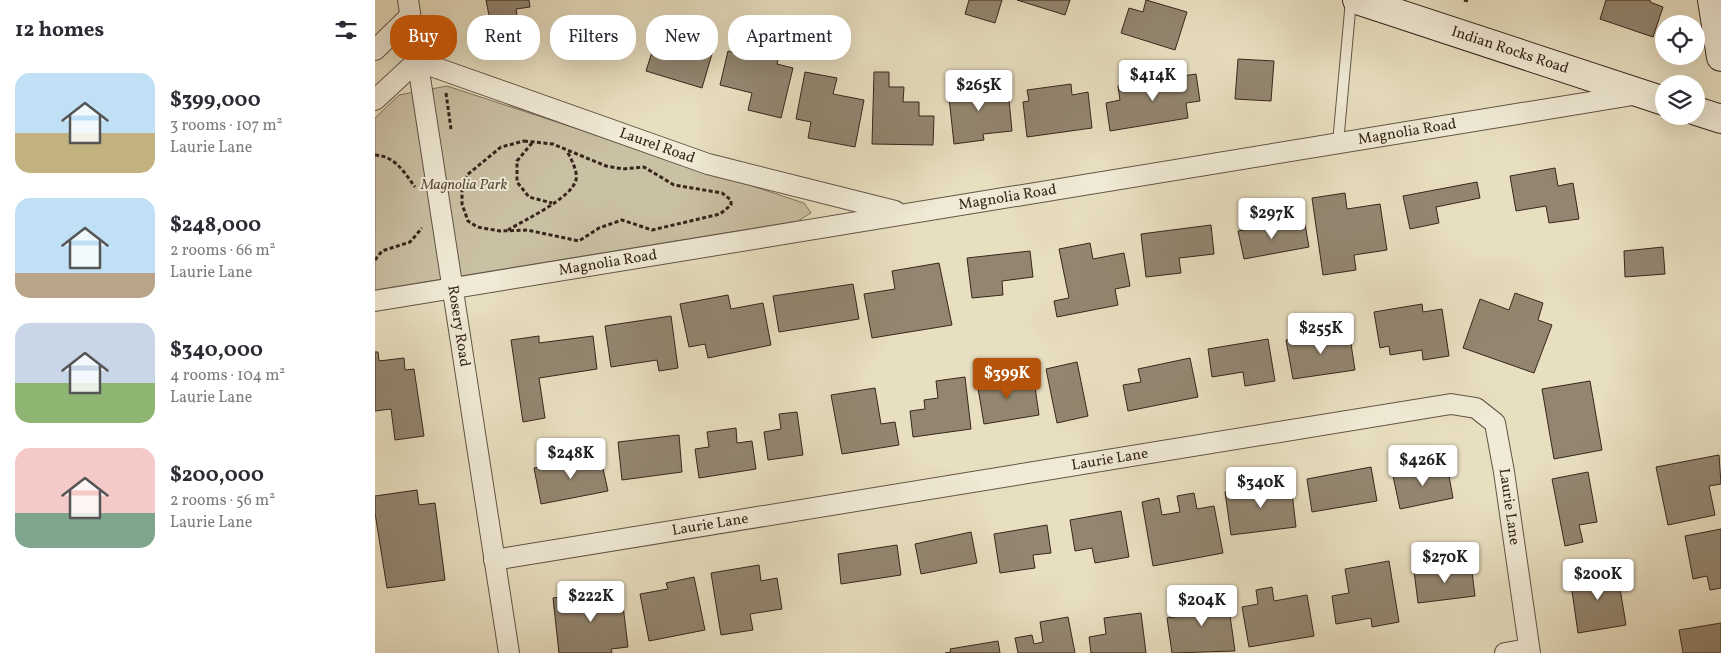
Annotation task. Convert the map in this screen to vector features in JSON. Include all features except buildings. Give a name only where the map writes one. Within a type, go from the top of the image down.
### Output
[{"type":"street","name":"Indian Rocks Road","points":[[1357,0],[1653,98]]},
{"type":"street","points":[[1712,0],[1721,57]]},
{"type":"street","points":[[375,50],[409,8]]},
{"type":"street","name":"Rosery Road","points":[[409,8],[509,653]]},
{"type":"street","points":[[375,100],[417,61]]},
{"type":"street","name":"Laurel Road","points":[[417,61],[708,164],[904,213]]},
{"type":"street","name":"Magnolia Road","points":[[375,301],[1338,143],[1653,98]]},
{"type":"street","points":[[1705,114],[1721,119]]},
{"type":"street","name":"Laurie Lane","points":[[494,560],[1451,404],[1476,408],[1495,423],[1507,490],[1530,651]]},
{"type":"street","points":[[1505,653],[1530,651]]},
{"type":"lane","points":[[1338,143],[1351,0]]},
{"type":"path","points":[[1464,0],[1468,2]]},
{"type":"path","points":[[524,141],[553,144],[567,150],[606,166],[623,168],[644,167],[674,185],[723,193],[731,200],[731,205],[720,214],[652,230],[622,220],[599,228],[579,241],[527,230],[506,231],[477,227],[468,222],[462,204],[462,186],[467,175],[501,147],[524,141]]},
{"type":"path","points":[[533,142],[517,161],[517,182],[529,197],[552,203]]},
{"type":"path","points":[[506,231],[564,196],[576,181],[575,171],[567,150]]},
{"type":"path","points":[[375,155],[386,156],[397,163],[417,190]]},
{"type":"path","points":[[375,260],[382,251],[410,242],[423,227]]},
{"type":"green space","name":"Magnolia Park","points":[[447,86],[804,203],[811,213],[798,221],[375,290],[375,118],[399,95]]}]
